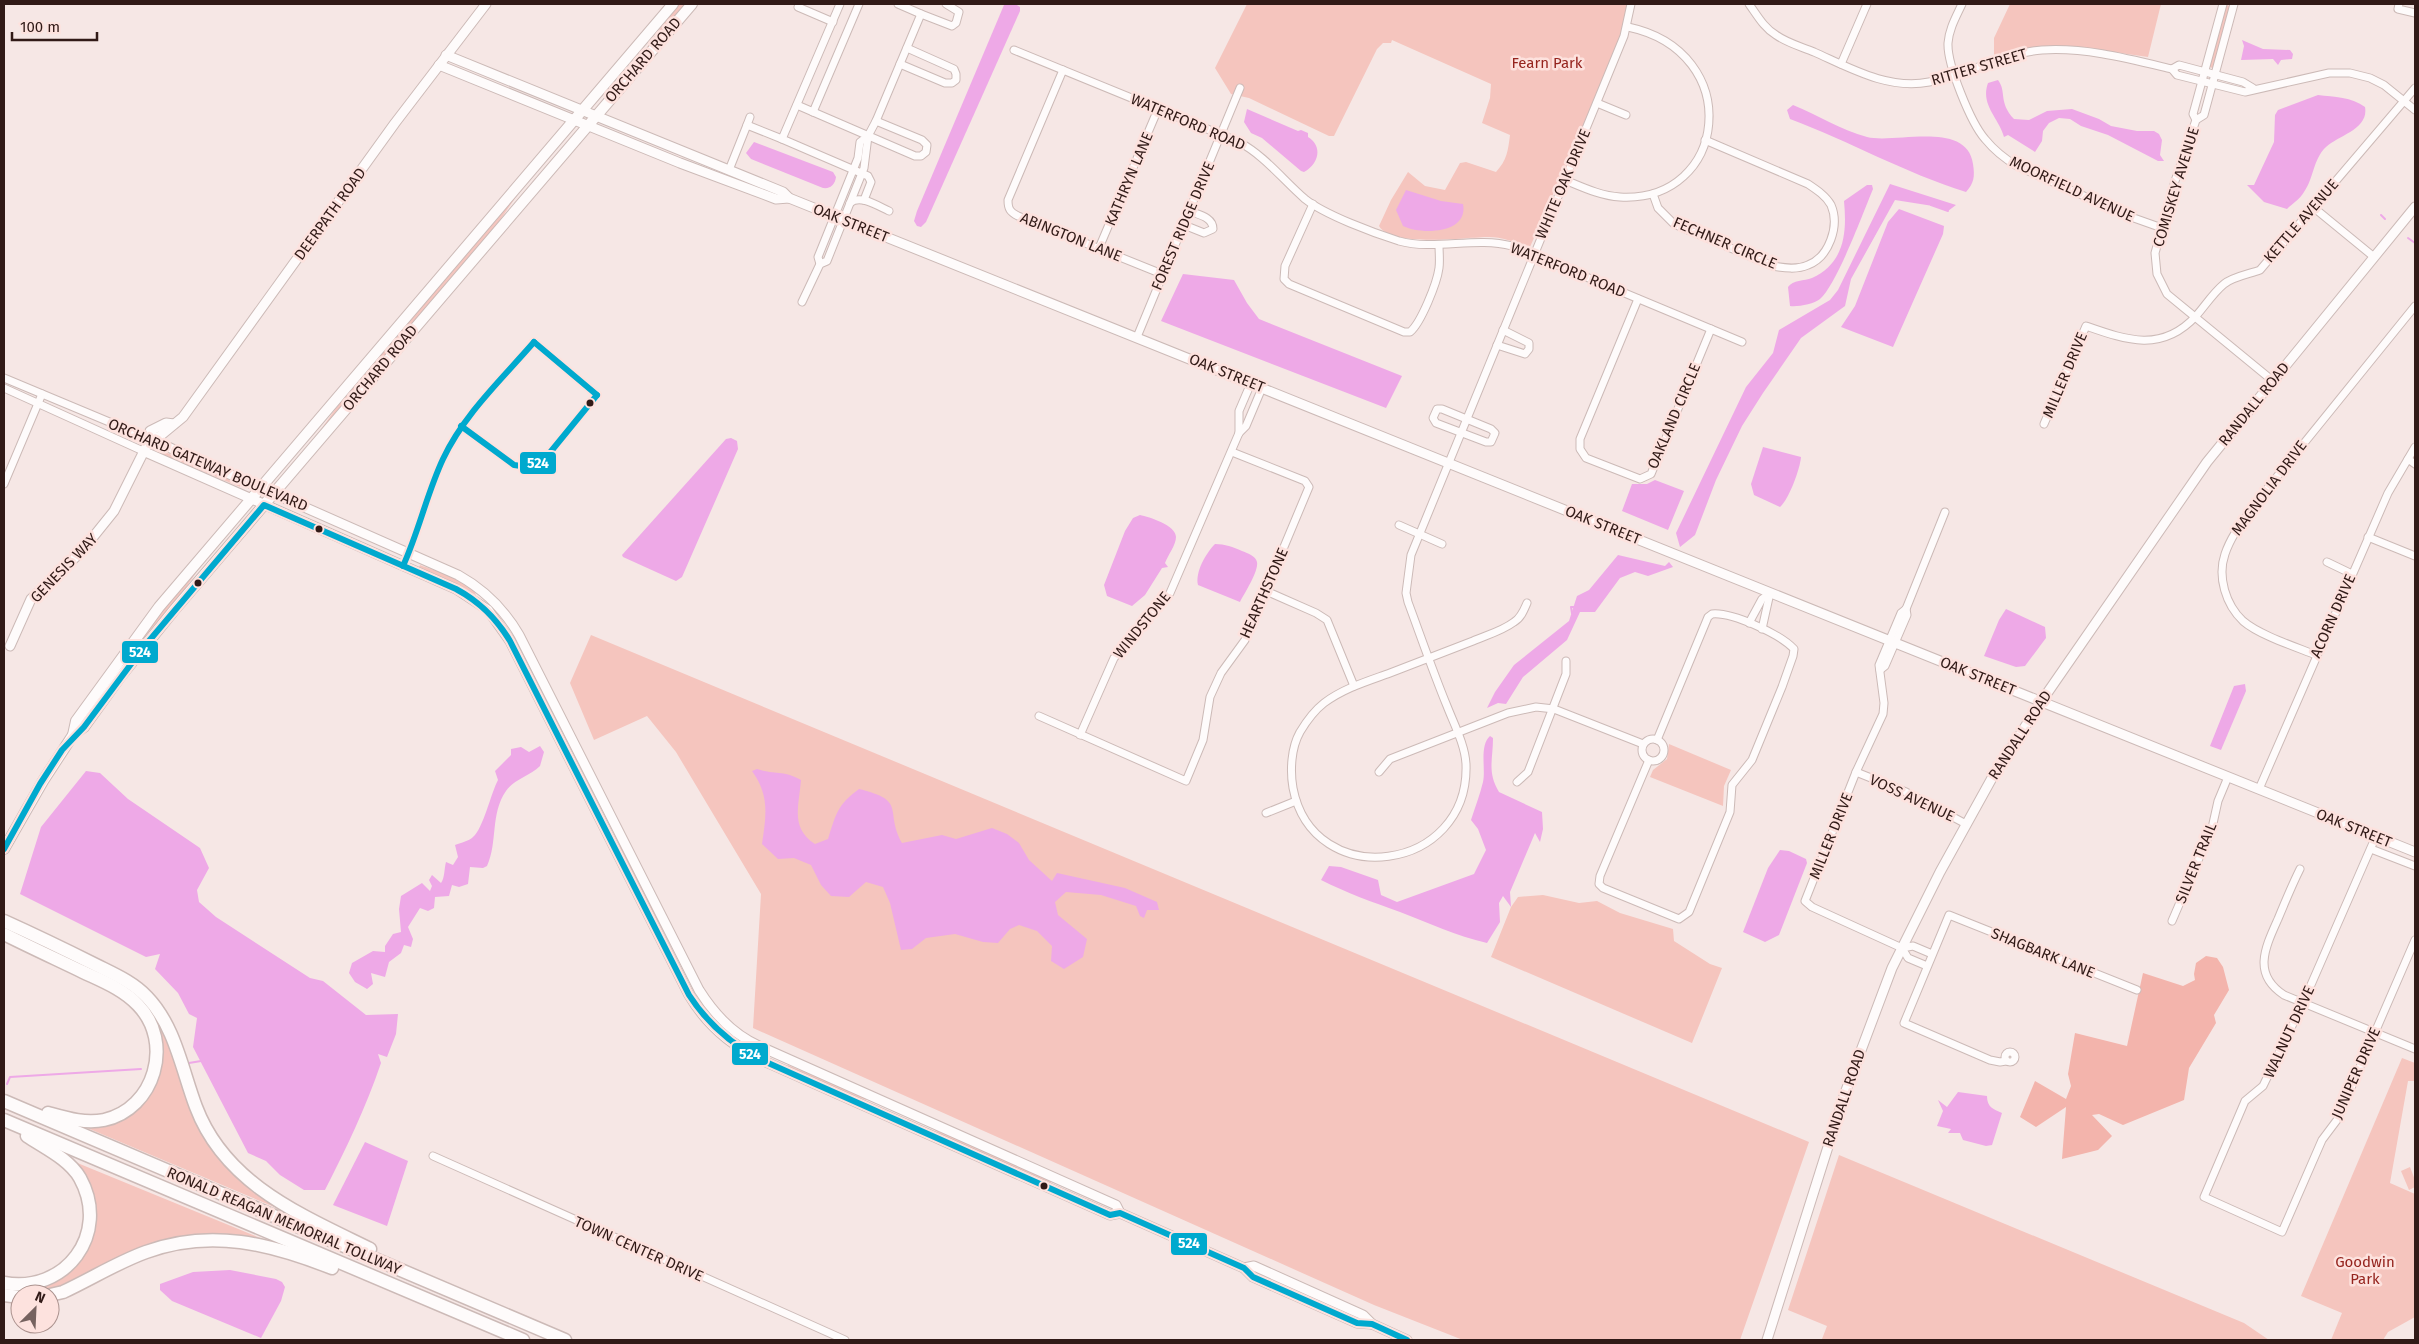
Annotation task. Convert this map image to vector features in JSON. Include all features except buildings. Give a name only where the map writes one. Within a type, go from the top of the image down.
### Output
[{"type":"highway","points":[[4,921],[118,976],[138,988],[161,1015],[202,1121],[234,1166],[273,1200],[383,1255],[398,1269]]},
{"type":"highway","points":[[4,934],[127,995],[139,1005],[152,1025],[157,1055],[154,1073],[141,1098],[125,1111],[106,1119],[80,1121],[4,1101]]},
{"type":"highway","name":"RONALD REAGAN MEMORIAL TOLLWAY","points":[[4,1101],[565,1340]]},
{"type":"highway","points":[[4,1120],[70,1165],[84,1188],[90,1217],[84,1244],[76,1257],[64,1269],[48,1279],[28,1285],[4,1284]]},
{"type":"highway","name":"RONALD REAGAN MEMORIAL TOLLWAY","points":[[4,1120],[523,1340]]},
{"type":"highway","points":[[60,1293],[144,1252],[181,1242],[212,1239],[237,1240],[266,1245],[294,1253],[371,1284],[410,1292]]},
{"type":"main road","name":"ORCHARD ROAD","points":[[73,735],[76,721],[159,606],[673,4]]},
{"type":"main road","name":"ORCHARD ROAD","points":[[4,850],[43,781],[73,735],[84,727],[142,648],[692,4]]},
{"type":"street","name":"DEERPATH ROAD","points":[[150,439],[160,436],[183,417],[446,55],[486,4]]},
{"type":"street","points":[[782,139],[840,4]]},
{"type":"street","points":[[813,112],[860,4]]},
{"type":"street","points":[[898,4],[952,26],[956,23],[959,12],[946,4]]},
{"type":"street","name":"WHITE OAK DRIVE","points":[[1527,603],[1516,621],[1500,630],[1428,658],[1354,686],[1323,704],[1299,735],[1290,772],[1300,811],[1324,840],[1340,849],[1378,859],[1398,856],[1418,849],[1433,840],[1447,825],[1459,807],[1466,785],[1466,762],[1457,733],[1428,658],[1406,593],[1411,555],[1628,27],[1631,4]]},
{"type":"street","name":"RITTER STREET","points":[[1749,4],[1763,24],[1776,36],[1880,80],[1903,84],[1926,83],[1955,75],[1990,61],[2033,51],[2072,48],[2172,69],[2179,65],[2215,74],[2254,88]]},
{"type":"street","points":[[1841,64],[1867,4]]},
{"type":"street","name":"MOORFIELD AVENUE","points":[[1962,4],[1952,28],[1949,40],[1949,54],[1955,75],[1974,123],[1984,139],[2001,155],[2023,169],[2162,228]]},
{"type":"street","name":"COMISKEY AVENUE","points":[[2196,120],[2193,114],[2223,4]]},
{"type":"street","name":"COMISKEY AVENUE","points":[[2234,4],[2204,115],[2196,120],[2162,228],[2155,260],[2158,279],[2167,294],[2273,381]]},
{"type":"street","points":[[2399,4],[2398,8],[2415,13]]},
{"type":"street","points":[[798,7],[833,22]]},
{"type":"street","points":[[848,205],[866,159],[868,136],[921,14]]},
{"type":"street","points":[[1565,180],[1599,194],[1618,197],[1653,194],[1670,186],[1691,167],[1706,140],[1709,106],[1706,90],[1698,73],[1673,46],[1645,32],[1628,27]]},
{"type":"street","points":[[900,64],[945,83],[952,83],[956,80],[954,69],[907,48]]},
{"type":"street","name":"WATERFORD ROAD","points":[[1014,50],[1249,148],[1263,158],[1313,204],[1400,241],[1439,245],[1481,242],[1502,244],[1534,255],[1742,342]]},
{"type":"street","name":"OAK STREET","points":[[446,55],[783,192],[789,198],[838,218],[2415,852]]},
{"type":"street","name":"OAK STREET","points":[[439,65],[587,126],[776,199],[789,198]]},
{"type":"street","name":"RITTER STREET","points":[[2172,69],[2176,75],[2239,92],[2329,73],[2350,73],[2384,84],[2415,110]]},
{"type":"street","name":"ABINGTON LANE","points":[[1063,70],[1008,200],[1008,208],[1011,213],[1162,274]]},
{"type":"street","name":"FOREST RIDGE DRIVE","points":[[1137,337],[1240,88]]},
{"type":"street","name":"KETTLE AVENUE","points":[[2086,326],[2121,339],[2143,342],[2172,333],[2194,318],[2225,283],[2260,270],[2415,88]]},
{"type":"street","points":[[1597,103],[1626,115]]},
{"type":"street","points":[[796,105],[915,156],[921,156],[926,152],[927,145],[922,140],[876,121]]},
{"type":"street","name":"KATHRYN LANE","points":[[1100,248],[1158,109]]},
{"type":"street","points":[[729,170],[750,117]]},
{"type":"street","points":[[747,125],[862,172],[868,176],[871,182],[864,200]]},
{"type":"street","points":[[802,302],[820,264],[827,260],[838,218],[858,158],[860,142],[868,136]]},
{"type":"street","name":"FECHNER CIRCLE","points":[[1653,194],[1658,208],[1674,224],[1773,266],[1801,268],[1820,257],[1832,236],[1834,220],[1831,205],[1820,192],[1808,184],[1706,140]]},
{"type":"street","points":[[858,158],[866,159]]},
{"type":"street","points":[[838,218],[854,200],[864,200],[889,211]]},
{"type":"street","points":[[1313,204],[1285,266],[1284,279],[1289,284],[1404,332],[1410,332],[1418,324],[1440,266],[1439,245]]},
{"type":"street","points":[[2314,207],[2374,257]]},
{"type":"street","name":"RANDALL ROAD","points":[[1767,1340],[1842,1101],[1892,968],[1940,872],[1992,778],[2207,462],[2415,207]]},
{"type":"street","points":[[1184,225],[1204,233],[1213,229],[1213,224],[1210,220],[1189,211]]},
{"type":"street","name":"OAKLAND CIRCLE","points":[[1638,299],[1580,439],[1580,449],[1586,458],[1640,479],[1652,474],[1711,329]]},
{"type":"street","name":"MAGNOLIA DRIVE","points":[[2316,656],[2270,636],[2244,621],[2228,601],[2222,579],[2224,555],[2234,534],[2254,505],[2415,306]]},
{"type":"street","name":"MILLER DRIVE","points":[[2044,424],[2086,326]]},
{"type":"street","points":[[1497,344],[1520,354],[1525,354],[1529,349],[1529,343],[1525,340],[1503,330]]},
{"type":"street","name":"ORCHARD GATEWAY BOULEVARD","points":[[4,378],[274,493],[458,575],[483,590],[501,608],[520,635],[699,990],[726,1025],[759,1046],[1116,1206],[1120,1214]]},
{"type":"street","name":"WINDSTONE","points":[[1080,735],[1114,658],[1170,593],[1232,452],[1239,433],[1240,411],[1251,383]]},
{"type":"street","name":"ORCHARD GATEWAY BOULEVARD","points":[[4,388],[456,589],[482,604],[493,616],[510,641],[680,978],[702,1015],[723,1037],[750,1054],[1110,1215],[1120,1214],[1244,1268],[1254,1266],[1363,1315],[1372,1324],[1407,1340]]},
{"type":"street","name":"WINDSTONE","points":[[1239,433],[1246,426],[1262,388]]},
{"type":"street","points":[[4,484],[42,394]]},
{"type":"street","points":[[1437,409],[1466,418],[1491,429],[1495,433],[1491,442],[1460,433],[1436,422],[1434,414],[1437,409]]},
{"type":"street","name":"GENESIS WAY","points":[[10,646],[31,599],[81,552],[114,511],[150,439]]},
{"type":"street","name":"ACORN DRIVE","points":[[2258,789],[2388,493],[2415,447]]},
{"type":"street","name":"HEARTHSTONE","points":[[1080,735],[1186,781],[1203,740],[1214,689],[1220,673],[1245,640],[1309,488],[1305,481],[1232,452]]},
{"type":"street","points":[[2408,459],[2415,464]]},
{"type":"street","name":"MILLER DRIVE","points":[[1902,948],[1812,907],[1805,901],[1856,772],[1883,714],[1884,703],[1880,670],[1886,666],[1892,642],[1907,615],[1906,609],[1945,512]]},
{"type":"street","points":[[1399,526],[1442,544]]},
{"type":"street","points":[[2368,537],[2415,556]]},
{"type":"street","points":[[2327,562],[2352,574]]},
{"type":"street","points":[[1266,591],[1316,612],[1327,620],[1354,686]]},
{"type":"street","points":[[1749,623],[1762,599],[1770,592]]},
{"type":"street","points":[[1762,629],[1770,592]]},
{"type":"street","points":[[1649,760],[1600,876],[1599,884],[1679,919],[1688,912],[1730,812],[1732,785],[1738,775],[1752,760],[1794,656],[1794,648],[1749,623],[1717,613],[1708,617],[1657,740]]},
{"type":"street","points":[[1517,782],[1528,772],[1554,709],[1566,674],[1566,661]]},
{"type":"street","points":[[1379,772],[1390,759],[1525,708],[1554,709],[1644,744]]},
{"type":"street","points":[[1039,716],[1080,735]]},
{"type":"street","points":[[1650,740],[1657,740],[1662,744],[1663,754],[1659,759],[1649,760],[1643,755],[1644,744],[1650,740]]},
{"type":"street","name":"VOSS AVENUE","points":[[1856,772],[1906,792],[1966,824]]},
{"type":"street","name":"SILVER TRAIL","points":[[2172,921],[2212,828],[2218,801],[2228,777]]},
{"type":"street","points":[[1266,813],[1296,801]]},
{"type":"street","name":"WALNUT DRIVE","points":[[2282,1232],[2204,1197],[2245,1101],[2263,1086],[2376,836]]},
{"type":"street","points":[[2371,849],[2415,866]]},
{"type":"street","points":[[2300,869],[2267,943],[2264,961],[2267,977],[2284,995],[2415,1049]]},
{"type":"street","name":"SHAGBARK LANE","points":[[1932,954],[1949,915],[2137,990]]},
{"type":"street","name":"JUNIPER DRIVE","points":[[2282,1232],[2322,1140],[2337,1120],[2415,940]]},
{"type":"street","points":[[1927,966],[1908,958],[1902,948],[1913,946],[1932,954],[1904,1023],[1990,1060],[2006,1061]]},
{"type":"street","name":"TOWN CENTER DRIVE","points":[[433,1156],[845,1340]]},
{"type":"green space","points":[[677,4],[688,4],[647,50],[646,49]]},
{"type":"green space","name":"Fearn Park","points":[[1247,4],[1629,4],[1627,18],[1607,71],[1530,247],[1494,237],[1430,240],[1398,237],[1387,233],[1379,226],[1391,200],[1408,172],[1425,186],[1445,190],[1460,163],[1466,162],[1496,172],[1500,168],[1509,146],[1510,135],[1482,123],[1490,98],[1491,84],[1392,40],[1391,43],[1383,43],[1377,49],[1334,136],[1329,136],[1249,98],[1231,94],[1215,68]]},
{"type":"green space","points":[[2010,4],[2161,4],[2148,57],[2093,49],[2042,47],[1994,57],[1994,38]]},
{"type":"green space","points":[[2228,5],[2230,8],[2212,68],[2209,66],[2225,6]]},
{"type":"green space","points":[[522,188],[492,232],[324,429],[322,428],[344,397]]},
{"type":"green space","points":[[155,448],[240,483],[240,487],[155,451]]},
{"type":"green space","points":[[204,561],[174,605],[105,690],[162,608]]},
{"type":"green space","points":[[420,565],[452,576],[468,584],[476,595],[418,569]]},
{"type":"green space","points":[[591,635],[1809,1142],[1740,1340],[1463,1340],[1374,1305],[753,1028],[761,894],[676,752],[647,716],[594,740],[570,683]]},
{"type":"green space","points":[[1669,744],[1731,770],[1724,786],[1723,806],[1650,777],[1653,770],[1667,759]]},
{"type":"green space","points":[[613,835],[629,861],[668,936],[650,911]]},
{"type":"green space","points":[[1543,895],[1579,903],[1597,901],[1620,913],[1673,929],[1674,941],[1710,964],[1722,968],[1692,1043],[1491,957],[1511,907],[1518,897]]},
{"type":"green space","points":[[153,1011],[162,1026],[196,1120],[279,1209],[85,1127],[90,1126],[152,1087],[151,1013]]},
{"type":"green space","name":"Goodwin Park","points":[[2402,1058],[2415,1063],[2415,1081],[2408,1081],[2390,1183],[2415,1194],[2415,1317],[2388,1332],[2383,1340],[2331,1340],[2342,1313],[2301,1296]]},
{"type":"green space","points":[[788,1065],[867,1098],[866,1100],[838,1090],[787,1067]]},
{"type":"green space","points":[[928,1125],[1052,1180],[1050,1184],[944,1137]]},
{"type":"green space","points":[[1839,1155],[2244,1323],[2269,1340],[1822,1339],[1827,1326],[1788,1310]]},
{"type":"green space","points":[[75,1162],[265,1240],[217,1234],[60,1287],[60,1284],[38,1284],[60,1278],[72,1271],[92,1232]]},
{"type":"green space","points":[[2410,1167],[2415,1180],[2415,1187],[2409,1190],[2401,1171]]},
{"type":"shaded area","points":[[1015,4],[1020,7],[1020,11],[926,222],[921,227],[917,226],[914,221],[917,211],[1004,5]]},
{"type":"shaded area","points":[[2242,40],[2263,49],[2290,50],[2293,54],[2292,59],[2281,60],[2278,65],[2273,59],[2241,60],[2244,46]]},
{"type":"shaded area","points":[[1998,80],[2001,84],[2006,107],[2014,119],[2029,120],[2047,111],[2072,109],[2099,119],[2111,126],[2137,131],[2154,131],[2159,134],[2162,140],[2160,155],[2164,161],[2158,161],[2108,135],[2081,126],[2070,119],[2059,118],[2049,123],[2043,131],[2042,141],[2035,152],[2008,135],[2004,137],[1986,98],[1988,83]]},
{"type":"shaded area","points":[[2318,95],[2354,101],[2365,107],[2365,115],[2358,126],[2352,131],[2326,147],[2318,157],[2304,192],[2287,209],[2264,202],[2247,185],[2254,185],[2274,142],[2275,115],[2278,110]]},
{"type":"shaded area","points":[[1793,105],[1867,137],[1928,137],[1944,138],[1958,142],[1968,150],[1973,164],[1974,176],[1971,186],[1966,192],[1943,184],[1790,119],[1787,110]]},
{"type":"shaded area","points":[[1247,109],[1298,131],[1301,130],[1308,133],[1308,137],[1316,145],[1317,150],[1316,160],[1309,169],[1304,172],[1301,171],[1262,138],[1251,133],[1244,122]]},
{"type":"shaded area","points":[[754,142],[833,172],[836,177],[835,182],[830,187],[823,188],[751,159],[746,153]]},
{"type":"shaded area","points":[[1890,184],[1956,205],[1948,211],[1933,206],[1895,200],[1851,279],[1845,306],[1801,338],[1763,393],[1742,426],[1716,480],[1695,535],[1680,547],[1676,533],[1746,387],[1773,353],[1779,330],[1830,300],[1838,290]]},
{"type":"shaded area","points":[[1867,185],[1872,185],[1873,189],[1849,247],[1827,291],[1820,299],[1814,302],[1801,306],[1790,306],[1788,287],[1793,283],[1812,278],[1823,272],[1837,255],[1842,246],[1844,235],[1844,201]]},
{"type":"shaded area","points":[[1406,190],[1441,201],[1463,204],[1463,214],[1459,221],[1451,227],[1442,230],[1421,231],[1403,226],[1396,210]]},
{"type":"shaded area","points":[[1899,209],[1944,226],[1943,234],[1893,347],[1841,327],[1855,306],[1888,222]]},
{"type":"shaded area","points":[[1183,274],[1234,280],[1259,319],[1402,376],[1386,408],[1161,321]]},
{"type":"shaded area","points":[[731,438],[737,441],[738,449],[682,577],[676,581],[623,557],[622,555],[726,439]]},
{"type":"shaded area","points":[[1763,447],[1801,457],[1794,483],[1787,498],[1780,507],[1754,495],[1751,484]]},
{"type":"shaded area","points":[[1655,480],[1684,491],[1668,530],[1622,511],[1632,484],[1647,484]]},
{"type":"shaded area","points":[[1140,515],[1167,525],[1175,533],[1176,540],[1165,563],[1168,567],[1162,568],[1145,595],[1132,606],[1107,596],[1104,585],[1125,531],[1133,518]]},
{"type":"shaded area","points":[[1215,544],[1235,548],[1251,555],[1257,562],[1256,571],[1240,602],[1198,585],[1198,574],[1202,563]]},
{"type":"shaded area","points":[[1618,555],[1665,566],[1669,562],[1673,567],[1648,576],[1635,572],[1620,578],[1595,612],[1580,612],[1567,640],[1523,677],[1506,704],[1498,703],[1487,708],[1495,692],[1514,665],[1569,621],[1577,596],[1589,590]]},
{"type":"shaded area","points":[[2006,609],[2045,627],[2046,638],[2025,666],[2016,667],[1984,656],[1999,620]]},
{"type":"shaded area","points":[[2245,684],[2246,691],[2221,750],[2210,746],[2234,686]]},
{"type":"shaded area","points":[[1490,736],[1493,738],[1492,772],[1495,785],[1499,792],[1542,812],[1543,829],[1540,842],[1535,833],[1510,892],[1511,907],[1503,896],[1499,903],[1500,922],[1487,943],[1464,937],[1321,880],[1329,866],[1341,867],[1378,880],[1381,895],[1397,902],[1474,874],[1486,850],[1478,829],[1471,820],[1483,782],[1484,752]]},
{"type":"shaded area","points":[[540,746],[544,752],[540,766],[513,783],[501,800],[487,866],[483,868],[470,867],[468,884],[459,887],[452,885],[449,896],[435,897],[434,908],[428,911],[420,908],[408,927],[413,939],[411,947],[404,945],[401,953],[389,962],[385,977],[371,973],[373,984],[367,989],[355,982],[349,973],[352,963],[373,951],[385,952],[385,946],[393,934],[401,932],[399,909],[401,896],[422,883],[430,891],[432,886],[429,880],[432,875],[441,883],[446,862],[453,865],[458,857],[455,845],[469,840],[477,833],[498,780],[495,771],[511,755],[511,749],[521,747],[529,752]]},
{"type":"shaded area","points":[[757,769],[789,775],[801,780],[798,807],[799,824],[807,838],[815,844],[828,839],[838,811],[846,800],[859,789],[874,793],[889,803],[902,843],[942,835],[956,839],[992,828],[1007,834],[1019,843],[1029,860],[1052,881],[1057,873],[1125,888],[1157,902],[1159,910],[1147,910],[1144,918],[1140,916],[1136,906],[1101,895],[1066,892],[1055,902],[1058,915],[1087,939],[1083,957],[1064,969],[1051,961],[1052,946],[1037,931],[1019,925],[1010,929],[998,943],[983,942],[955,934],[926,938],[912,949],[901,950],[890,903],[883,887],[866,882],[849,897],[831,896],[821,885],[811,865],[794,858],[778,859],[762,844],[765,806],[762,789],[752,771]]},
{"type":"shaded area","points":[[86,771],[100,773],[128,799],[200,848],[209,868],[197,890],[199,902],[216,917],[310,978],[323,981],[366,1015],[398,1014],[396,1034],[387,1057],[378,1054],[381,1063],[369,1096],[325,1190],[304,1190],[280,1175],[266,1161],[248,1153],[193,1047],[197,1018],[189,1014],[178,993],[155,969],[160,954],[146,957],[20,894],[41,827]]},
{"type":"shaded area","points":[[1780,850],[1789,851],[1806,859],[1807,863],[1779,935],[1765,942],[1743,932],[1768,868]]},
{"type":"shaded area","points":[[2206,956],[2217,958],[2223,967],[2229,990],[2214,1015],[2216,1023],[2189,1068],[2184,1100],[2123,1125],[2099,1114],[2092,1115],[2112,1136],[2098,1150],[2062,1159],[2066,1107],[2036,1127],[2020,1117],[2035,1081],[2066,1099],[2071,1086],[2068,1074],[2075,1033],[2127,1046],[2143,973],[2183,986],[2195,980],[2196,963]]},
{"type":"shaded area","points":[[1958,1092],[1987,1096],[1989,1105],[2002,1113],[1992,1145],[1986,1146],[1963,1140],[1960,1133],[1948,1133],[1951,1129],[1937,1126],[1943,1111],[1938,1100],[1947,1107]]},
{"type":"shaded area","points":[[365,1142],[408,1161],[387,1226],[333,1205]]},
{"type":"shaded area","points":[[230,1270],[276,1279],[282,1282],[285,1287],[281,1301],[261,1338],[172,1301],[160,1290],[160,1284],[193,1272]]},
{"type":"waterway","points":[[1931,205],[1948,211]]},
{"type":"waterway","points":[[2381,215],[2385,219]]},
{"type":"waterway","points":[[1862,256],[1875,233]]},
{"type":"waterway","points":[[2408,238],[2415,243]]},
{"type":"waterway","points":[[1572,613],[1571,607],[1575,607]]},
{"type":"waterway","points":[[189,1063],[201,1061]]},
{"type":"waterway","points":[[7,1084],[10,1077],[141,1069]]},
{"type":"transit line","name":"524","points":[[534,342],[597,395]]},
{"type":"transit line","name":"524","points":[[403,566],[437,472],[452,443],[484,397],[534,342]]},
{"type":"transit line","name":"524","points":[[461,426],[514,465],[528,467],[537,464],[548,455],[597,395]]},
{"type":"transit line","name":"524","points":[[4,849],[40,784],[62,750],[84,727],[143,648],[264,505],[456,589],[473,599],[493,618],[510,641],[689,995],[703,1015],[738,1046],[759,1059],[1110,1215],[1120,1213],[1244,1268],[1253,1277],[1357,1323],[1372,1324],[1407,1340]]}]
